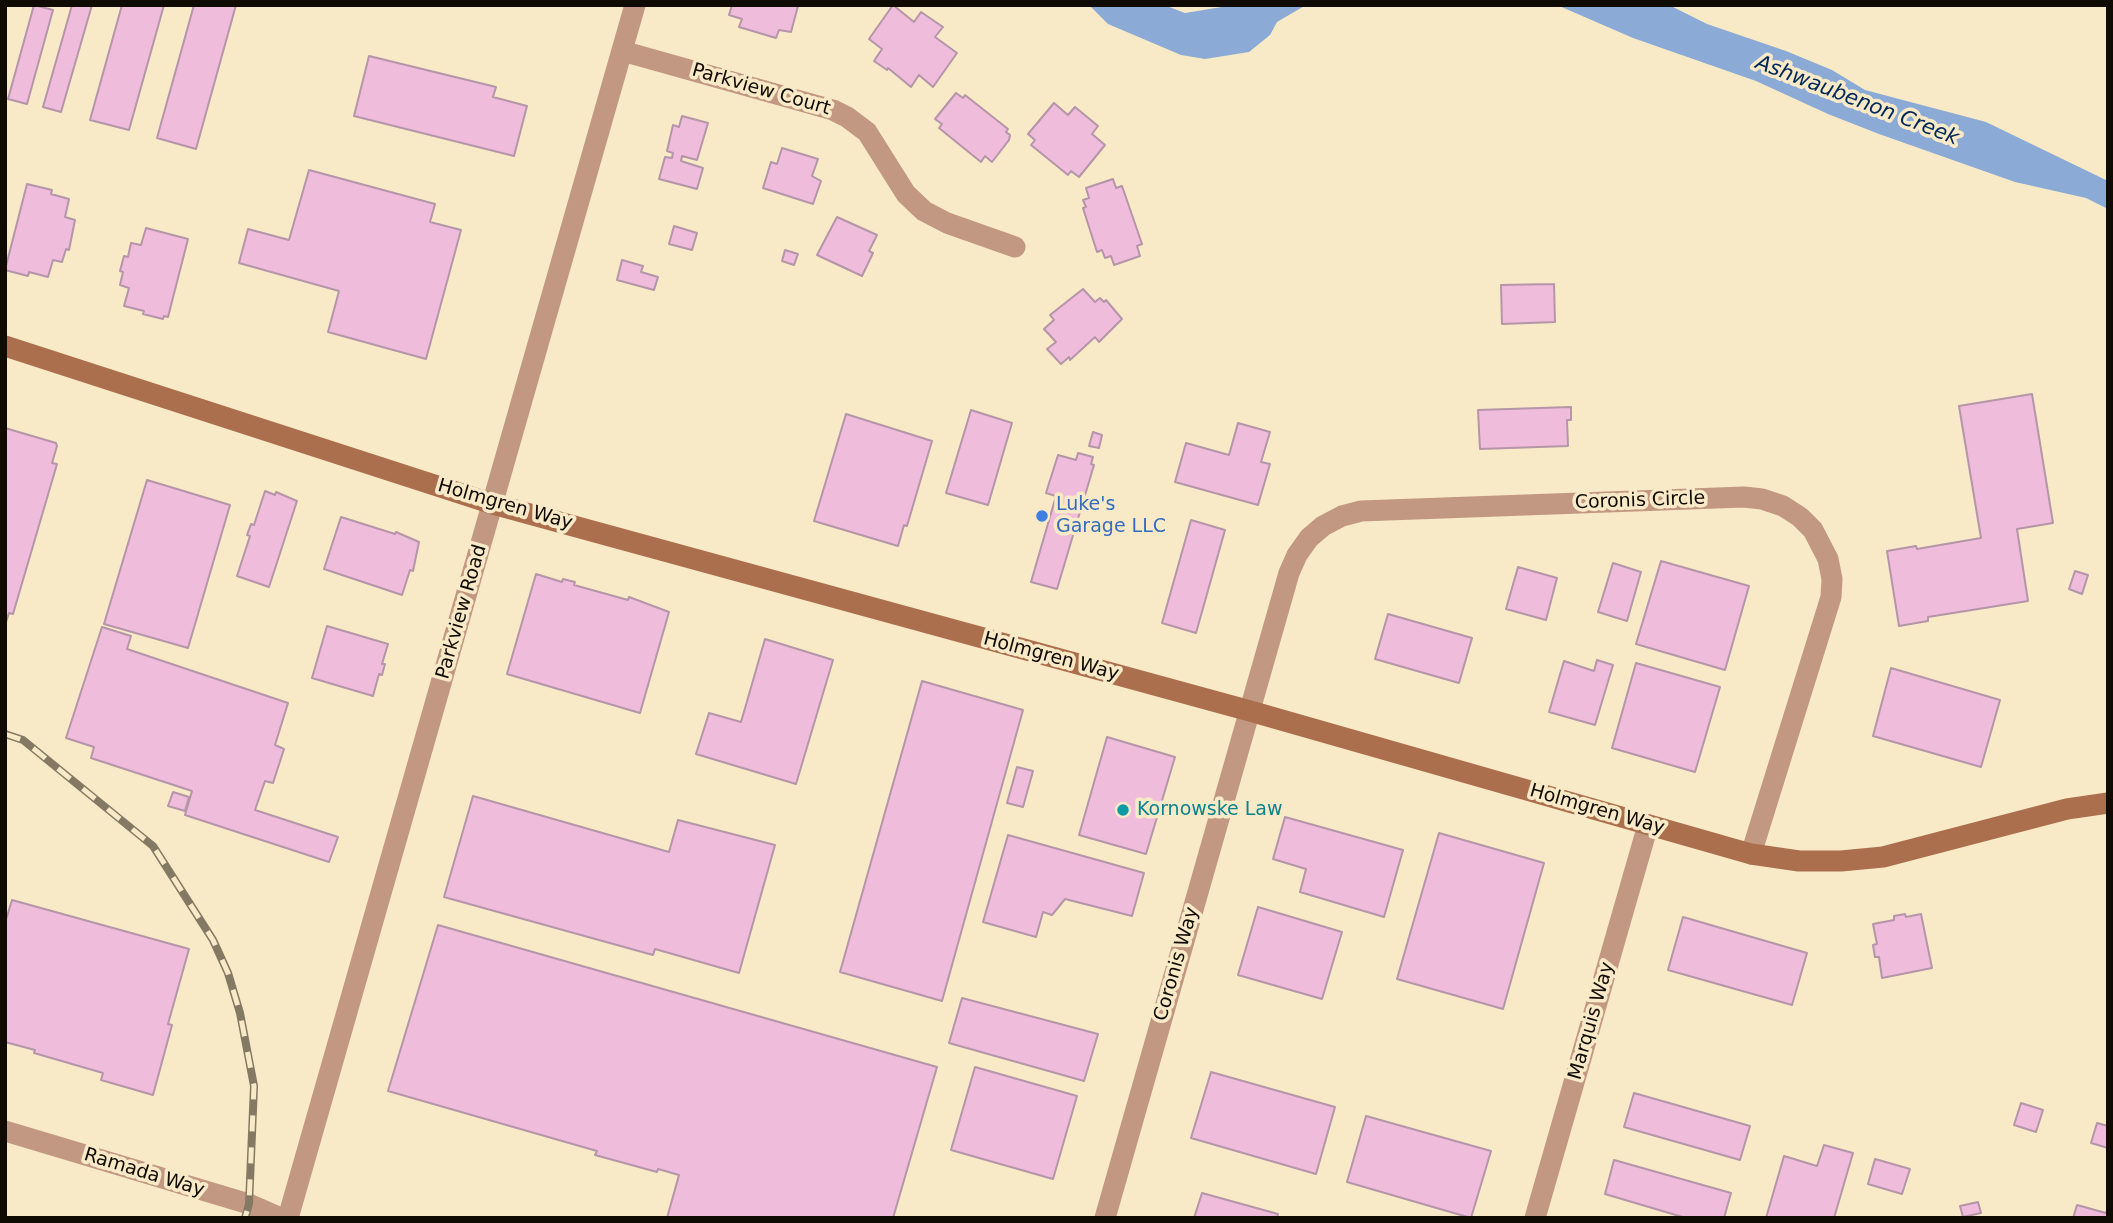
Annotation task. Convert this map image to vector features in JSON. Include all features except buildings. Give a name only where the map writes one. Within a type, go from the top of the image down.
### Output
[{"type":"street","name":"Parkview Road","points":[[288,1218],[635,5]]},
{"type":"street","name":"Parkview Court","points":[[622,51],[833,110],[859,125],[874,141],[906,194],[924,211],[947,223],[1016,247]]},
{"type":"street","name":"Holmgren Way","points":[[5,346],[493,503],[1250,711],[1751,854],[1799,861],[1883,857],[2067,809],[2108,803]]},
{"type":"street","name":"Coronis Circle","points":[[1250,711],[1289,573],[1297,555],[1309,538],[1323,526],[1342,516],[1361,511],[1762,499],[1783,506],[1813,530],[1828,559],[1832,579],[1831,597],[1751,854]]},
{"type":"street","name":"Coronis Way","points":[[1104,1218],[1250,711]]},
{"type":"street","name":"Marquis Way","points":[[1535,1218],[1648,825]]},
{"type":"street","name":"Ramada Way","points":[[5,1131],[249,1204],[281,1218]]},
{"type":"water","points":[[1089,5],[1164,5],[1185,13],[1234,5],[1306,5],[1277,22],[1270,35],[1249,52],[1205,59],[1181,55],[1108,24]]},
{"type":"water","name":"Ashwaubenon Creek","points":[[1557,5],[1669,5],[1707,24],[1832,70],[1865,90],[1986,122],[2108,181],[2108,209],[2086,198],[2015,182],[1879,134],[1756,81],[1633,38]]},
{"type":"railway","points":[[5,734],[23,740],[153,846],[213,940],[228,973],[240,1013],[254,1086],[249,1204],[245,1218]]},
{"type":"place","name":"Luke's Garage LLC","points":[[1042,516]]},
{"type":"place","name":"Kornowske Law","points":[[1123,810]]}]
